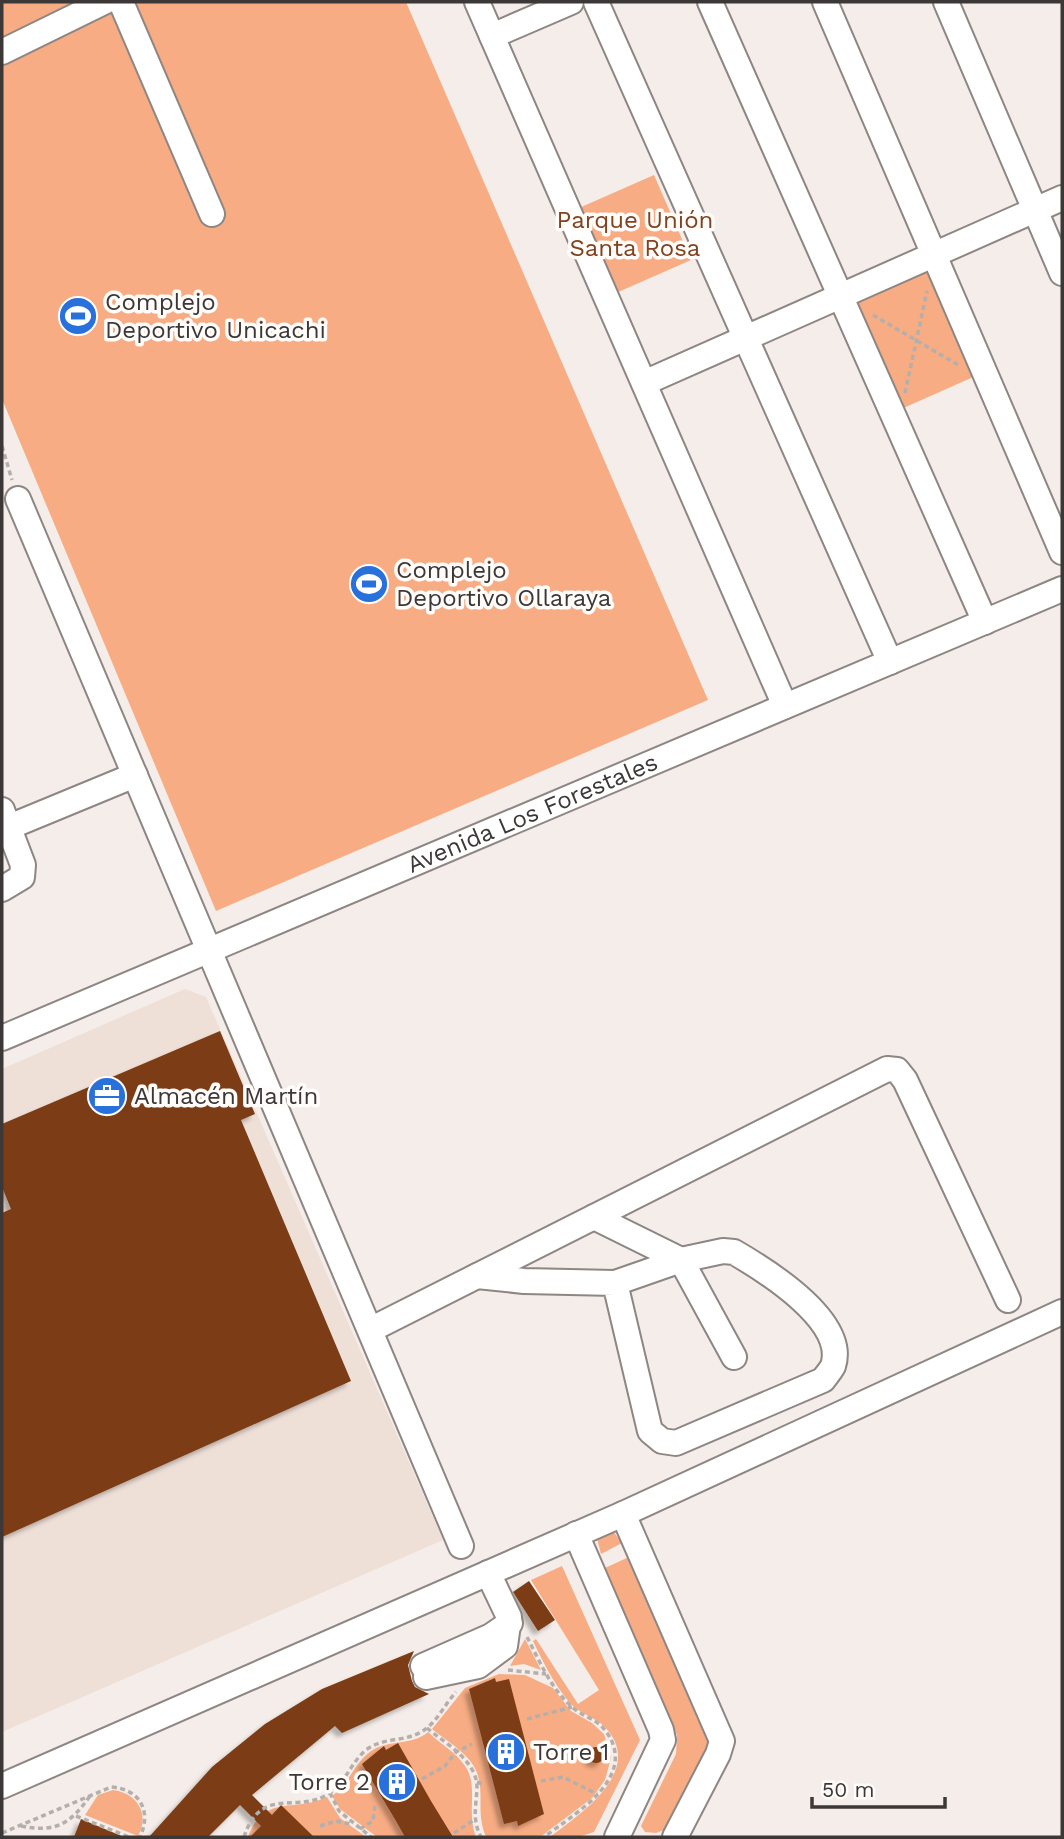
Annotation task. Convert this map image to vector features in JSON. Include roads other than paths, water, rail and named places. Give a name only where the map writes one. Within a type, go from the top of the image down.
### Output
[{"type":"street","points":[[2,52],[104,2]]},
{"type":"street","points":[[121,2],[212,214]]},
{"type":"street","points":[[477,2],[785,706]]},
{"type":"street","points":[[492,36],[571,2]]},
{"type":"street","points":[[596,2],[890,662]]},
{"type":"street","points":[[710,2],[985,622]]},
{"type":"street","points":[[825,2],[1062,552]]},
{"type":"street","points":[[946,2],[1062,273]]},
{"type":"street","points":[[644,383],[1062,198]]},
{"type":"street","points":[[18,499],[461,1546]]},
{"type":"street","name":"Avenida Los Forestales","points":[[2,1038],[1062,589]]},
{"type":"street","points":[[2,889],[22,877],[23,865],[5,819],[135,775]]},
{"type":"street","points":[[370,1330],[887,1069],[897,1070],[905,1080],[1008,1300]]},
{"type":"street","points":[[594,1217],[681,1260],[734,1357]]},
{"type":"street","points":[[477,1276],[524,1281],[615,1283],[681,1260],[723,1251],[734,1252],[813,1309],[832,1342],[833,1366],[823,1380],[676,1443],[662,1441],[650,1432],[615,1283]]},
{"type":"street","points":[[2,1786],[623,1514],[1062,1312]]},
{"type":"street","points":[[623,1514],[722,1741],[718,1754],[675,1837]]},
{"type":"street","points":[[576,1534],[663,1740],[617,1837]]},
{"type":"street","points":[[425,1671],[465,1670],[489,1660],[505,1646],[517,1627],[488,1573]]},
{"type":"place","name":"Complejo Deportivo Unicachi","points":[[78,316]]},
{"type":"place","name":"Complejo Deportivo Ollaraya","points":[[369,584]]},
{"type":"place","name":"Almacén Martín","points":[[107,1096]]},
{"type":"place","name":"Torre 1","points":[[506,1752]]},
{"type":"place","name":"Torre 2","points":[[397,1782]]},
{"type":"park label","name":"Parque Unión Santa Rosa","points":[[635,234]]}]
